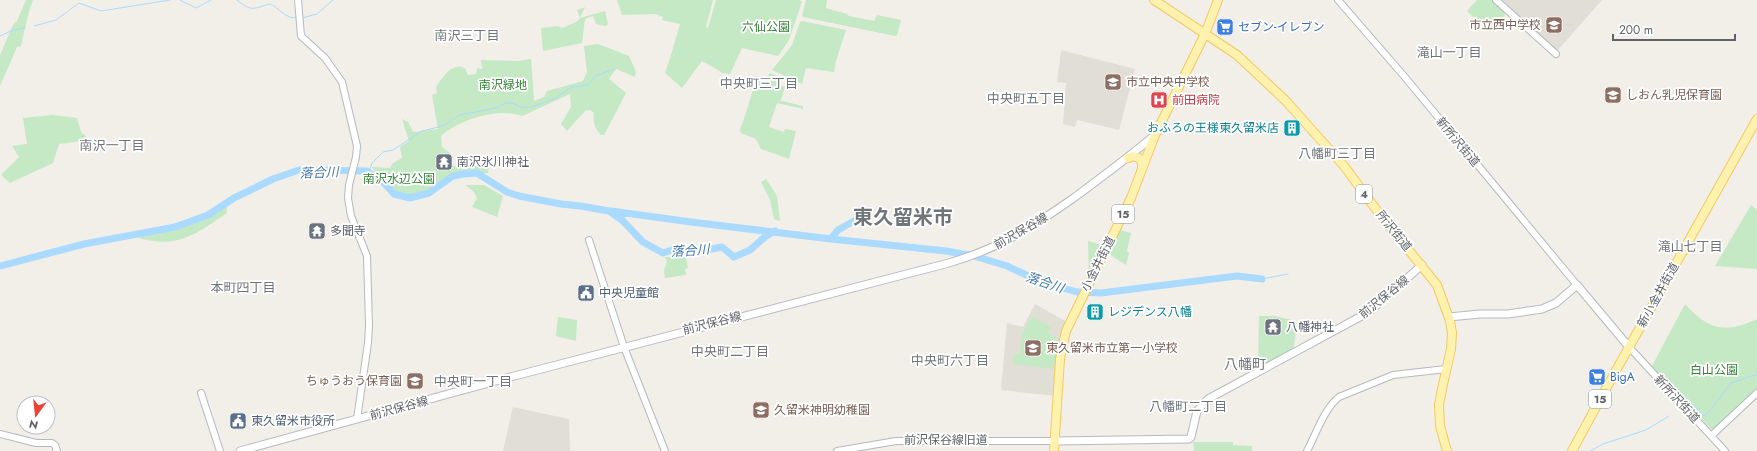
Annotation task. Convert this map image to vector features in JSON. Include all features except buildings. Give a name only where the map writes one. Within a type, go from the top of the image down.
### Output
[{"type":"main road","name":"所沢街道","points":[[1154,0],[1237,55],[1286,101],[1344,166],[1381,216],[1438,285],[1449,317],[1452,340],[1440,398],[1439,412],[1440,426],[1447,451]]},
{"type":"main road","name":"小金井街道","points":[[1054,451],[1060,359],[1062,343],[1070,321],[1131,198],[1155,135],[1205,34],[1218,0]]},
{"type":"main road","name":"新小金井街道","points":[[1572,451],[1757,119]]},
{"type":"main road","name":"前沢保谷線","points":[[240,451],[624,347],[962,259],[997,246],[1036,225],[1128,158],[1155,135]]},
{"type":"main road","points":[[1128,158],[1137,156],[1142,162],[1142,170]]},
{"type":"main road","name":"前沢保谷線","points":[[1055,441],[1189,439],[1191,438],[1197,411],[1208,399],[1370,312],[1422,265]]},
{"type":"main road","points":[[1449,317],[1474,314],[1524,312],[1549,307],[1577,285],[1629,347]]},
{"type":"street","points":[[298,0],[299,19],[303,39],[325,58],[342,82],[357,146],[348,192],[349,210],[364,246],[368,266],[369,339],[357,419]]},
{"type":"street","name":"新所沢街道","points":[[1338,0],[1404,76],[1577,285]]},
{"type":"street","points":[[1496,0],[1556,54]]},
{"type":"street","points":[[589,240],[624,347],[665,451]]},
{"type":"street","name":"新所沢街道","points":[[1629,347],[1725,451]]},
{"type":"street","points":[[1307,451],[1327,412],[1339,397],[1392,375],[1446,369]]},
{"type":"street","points":[[201,393],[220,451]]},
{"type":"street","points":[[1711,436],[1757,393]]},
{"type":"street","points":[[0,434],[36,442],[52,443],[55,445],[57,451]]},
{"type":"street","name":"前沢保谷線旧道","points":[[837,451],[896,441],[1055,441]]},
{"type":"shaded area","name":"市立西中学校","points":[[1501,0],[1602,0],[1557,51]]},
{"type":"shaded area","points":[[1061,50],[1135,69],[1119,130],[1077,120],[1075,127],[1063,124],[1066,83],[1057,82]]},
{"type":"shaded area","name":"東久留米市立第一小学校","points":[[1035,304],[1067,322],[1056,396],[1001,390],[1007,323],[1023,327]]},
{"type":"shaded area","points":[[513,407],[569,419],[570,451],[503,451]]},
{"type":"green space","points":[[26,0],[33,0],[21,46],[17,47],[0,86],[0,55]]},
{"type":"green space","name":"六仙公園","points":[[617,0],[713,0],[706,27],[708,28],[716,0],[799,0],[802,2],[789,40],[778,56],[742,48],[730,74],[723,73],[702,61],[682,88],[665,73],[680,24],[662,20],[663,17],[656,14],[622,15]]},
{"type":"green space","name":"六仙公園","points":[[806,0],[827,0],[826,8],[847,14],[849,16],[874,21],[877,15],[901,20],[897,35],[895,36],[803,17]]},
{"type":"green space","points":[[1477,0],[1494,0],[1504,9],[1504,18],[1497,28],[1489,28],[1467,11]]},
{"type":"green space","points":[[585,7],[580,18],[577,10]]},
{"type":"green space","points":[[605,11],[608,24],[606,26],[596,24],[593,16],[585,19],[582,43],[543,51],[541,28],[558,26],[562,28],[576,22],[580,18]]},
{"type":"green space","name":"六仙公園","points":[[802,21],[846,30],[834,72],[806,68],[802,84],[772,70],[792,45],[800,22]]},
{"type":"green space","points":[[598,44],[629,56],[636,72],[635,77],[616,69],[609,79],[626,93],[604,135],[601,135],[595,127],[594,113],[590,110],[585,111],[567,131],[561,124],[571,107],[570,94],[522,116],[502,113],[491,114],[468,120],[448,130],[441,136],[442,147],[451,154],[451,164],[456,167],[489,164],[488,173],[460,176],[427,192],[414,196],[408,195],[407,197],[401,196],[386,186],[372,167],[390,168],[393,163],[402,158],[400,147],[409,141],[402,119],[408,122],[413,132],[438,129],[432,95],[437,93],[436,87],[445,75],[452,69],[456,67],[465,68],[468,75],[476,74],[477,68],[482,69],[481,60],[518,61],[531,59],[534,101],[544,97],[547,91],[583,81],[587,72],[584,46]]},
{"type":"green space","points":[[770,73],[781,78],[780,85],[785,87],[781,100],[778,100],[803,106],[803,109],[777,103],[769,127],[784,132],[785,129],[796,131],[789,159],[761,149],[756,139],[741,133],[740,129],[757,79],[764,81]]},
{"type":"green space","points":[[53,115],[77,118],[81,132],[90,140],[59,144],[53,163],[10,183],[1,175],[19,157],[12,146],[27,144],[23,118]]},
{"type":"green space","points":[[766,179],[777,196],[780,221],[774,219],[770,200],[761,182]]},
{"type":"green space","points":[[465,185],[484,185],[503,196],[497,217],[472,207],[477,198],[474,192]]},
{"type":"green space","points":[[226,203],[227,213],[186,238],[165,242],[139,238],[139,234],[173,227],[195,220],[216,210]]},
{"type":"green space","points":[[1751,205],[1757,210],[1757,269],[1715,266]]},
{"type":"green space","points":[[1120,230],[1131,233],[1126,265],[1109,254]]},
{"type":"green space","points":[[1088,241],[1105,246],[1089,277]]},
{"type":"green space","points":[[665,257],[686,257],[688,268],[685,269],[686,275],[665,278],[664,270],[667,262]]},
{"type":"green space","name":"白山公園","points":[[1685,304],[1701,319],[1718,327],[1735,327],[1757,319],[1757,389],[1714,429],[1711,429],[1652,366]]},
{"type":"green space","points":[[1032,316],[1051,327],[1048,333],[1058,339],[1054,369],[1013,364],[1014,353],[1020,354],[1022,334]]},
{"type":"green space","points":[[1259,316],[1274,316],[1292,320],[1291,324],[1297,326],[1293,351],[1258,369]]},
{"type":"green space","points":[[558,317],[577,320],[576,341],[556,336]]},
{"type":"green space","points":[[1193,442],[1233,442],[1233,445],[1252,446],[1252,451],[1194,451]]},
{"type":"waterway","points":[[34,26],[56,20],[79,3],[101,11],[170,0]]},
{"type":"waterway","points":[[180,0],[196,8],[211,0]]},
{"type":"waterway","points":[[237,0],[250,8],[270,4],[285,15],[296,18]]},
{"type":"waterway","points":[[302,18],[317,14],[333,0]]},
{"type":"waterway","points":[[0,36],[13,30],[25,28]]},
{"type":"waterway","points":[[369,172],[372,163],[383,152],[393,150],[422,131],[443,126],[460,115],[496,108],[505,103],[512,103],[521,107],[532,107],[556,98],[572,87],[588,85],[595,76],[614,69]]},
{"type":"waterway","name":"落合川","points":[[0,266],[84,244],[175,227],[208,215],[234,198],[273,179],[299,170],[367,171],[382,181],[394,194],[410,198],[429,193],[453,176],[477,173],[507,192],[519,196],[609,211],[622,220],[643,242],[663,253],[675,249],[692,253],[722,247],[734,257],[750,250],[766,236],[775,231]]},
{"type":"waterway","name":"落合川","points":[[611,211],[831,239],[838,230],[854,221]]},
{"type":"waterway","name":"落合川","points":[[831,239],[946,251],[974,256],[1007,266],[1041,282],[1077,292],[1101,293],[1237,276],[1262,279]]},
{"type":"waterway","points":[[1262,279],[1288,274]]},
{"type":"waterway","points":[[1686,398],[1704,416],[1709,412],[1731,383],[1757,374]]},
{"type":"waterway","points":[[1590,451],[1603,444],[1646,430],[1669,416]]},
{"type":"place","name":"市立西中学校","points":[[1554,25]]},
{"type":"place","name":"セブン-イレブン","points":[[1225,27]]},
{"type":"place","name":"市立中央中学校","points":[[1113,82]]},
{"type":"place","name":"しおん乳児保育園","points":[[1613,95]]},
{"type":"place","name":"前田病院","points":[[1159,100]]},
{"type":"place","name":"おふろの王様東久留米店","points":[[1292,128]]},
{"type":"place","name":"南沢氷川神社","points":[[444,162]]},
{"type":"place","name":"多聞寺","points":[[317,231]]},
{"type":"place","name":"中央児童館","points":[[586,293]]},
{"type":"place","name":"レジデンス八幡","points":[[1095,312]]},
{"type":"place","name":"八幡神社","points":[[1273,327]]},
{"type":"place","name":"東久留米市立第一小学校","points":[[1033,348]]},
{"type":"place","name":"BigA","points":[[1597,377]]},
{"type":"place","name":"ちゅうおう保育園","points":[[415,381]]},
{"type":"place","name":"久留米神明幼稚園","points":[[761,410]]},
{"type":"place","name":"東久留米市役所","points":[[238,421]]},
{"type":"district","name":"南沢三丁目","points":[[467,35]]},
{"type":"district","name":"滝山一丁目","points":[[1449,52]]},
{"type":"district","name":"中央町三丁目","points":[[759,83]]},
{"type":"district","name":"中央町五丁目","points":[[1026,98]]},
{"type":"district","name":"南沢一丁目","points":[[112,145]]},
{"type":"district","name":"八幡町三丁目","points":[[1337,153]]},
{"type":"district","name":"東久留米市","points":[[903,217]]},
{"type":"district","name":"滝山七丁目","points":[[1690,246]]},
{"type":"district","name":"本町四丁目","points":[[243,287]]},
{"type":"district","name":"中央町二丁目","points":[[730,351]]},
{"type":"district","name":"中央町六丁目","points":[[950,360]]},
{"type":"district","name":"八幡町","points":[[1245,364]]},
{"type":"district","name":"中央町一丁目","points":[[473,381]]},
{"type":"district","name":"八幡町二丁目","points":[[1188,406]]},
{"type":"park label","name":"南沢緑地","points":[[503,85]]},
{"type":"park label","name":"南沢水辺公園","points":[[399,179]]}]
